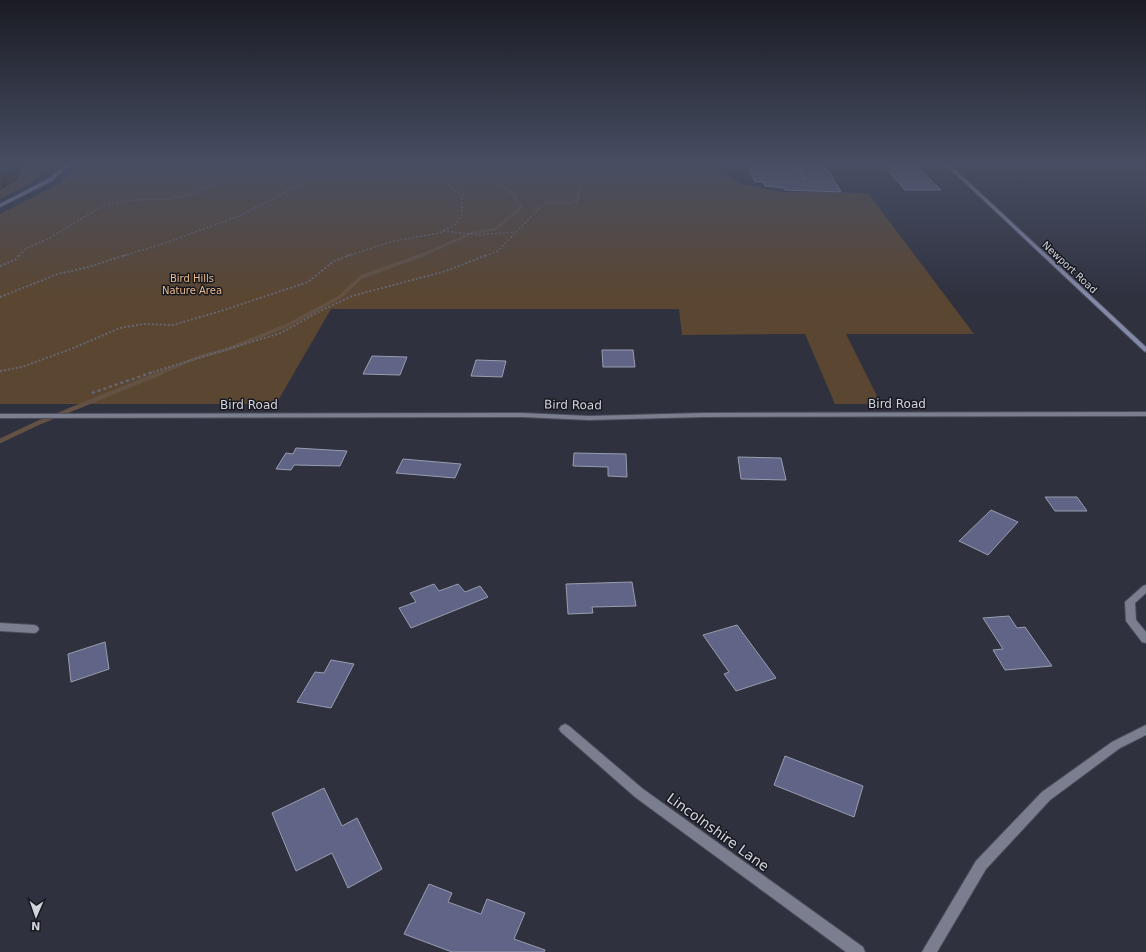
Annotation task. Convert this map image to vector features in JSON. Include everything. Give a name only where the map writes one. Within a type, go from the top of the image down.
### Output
[{"type":"street","name":"Newport Road","points":[[995,208],[1146,350]]},
{"type":"street","name":"Bird Road","points":[[0,416],[522,415],[589,418],[703,415],[1146,414]]},
{"type":"street","points":[[1146,588],[1130,602],[1131,621],[1146,639]]},
{"type":"street","points":[[0,627],[34,629]]},
{"type":"street","name":"Lincolnshire Lane","points":[[565,729],[639,793],[858,952]]},
{"type":"street","points":[[929,952],[981,865],[1046,796],[1116,745],[1146,730]]},
{"type":"path","points":[[0,266],[15,260],[25,249],[48,239],[95,208]]},
{"type":"path","points":[[0,297],[58,274],[101,263],[213,226],[239,216],[253,208]]},
{"type":"path","points":[[0,371],[22,367],[71,349],[120,328],[144,324],[173,324],[222,311],[308,282],[334,261],[394,241],[442,231],[456,224],[462,214],[462,208]]},
{"type":"path","points":[[92,393],[146,374],[281,333],[318,312],[352,296],[446,271],[498,252],[539,208]]},
{"type":"path","points":[[442,231],[464,235],[484,236],[502,235],[516,232]]},
{"type":"green space","name":"Bird Hills Nature Area","points":[[11,208],[880,208],[974,334],[846,334],[881,404],[835,404],[805,334],[682,335],[679,309],[331,309],[276,404],[0,404],[0,214]]},
{"type":"building","points":[[602,350],[633,350],[635,367],[603,367]]},
{"type":"building","points":[[372,356],[407,357],[400,375],[363,374]]},
{"type":"building","points":[[476,360],[506,361],[502,377],[471,376]]},
{"type":"building","points":[[296,448],[347,451],[340,466],[294,465],[291,470],[276,469],[286,453],[293,454]]},
{"type":"building","points":[[574,453],[626,454],[627,477],[608,476],[608,467],[573,466]]},
{"type":"building","points":[[738,457],[781,458],[786,480],[741,479]]},
{"type":"building","points":[[403,459],[461,464],[455,478],[396,473]]},
{"type":"building","points":[[1045,497],[1077,497],[1087,511],[1055,511]]},
{"type":"building","points":[[991,510],[1018,522],[988,555],[959,541]]},
{"type":"building","points":[[632,582],[636,606],[592,607],[593,613],[568,614],[566,584]]},
{"type":"building","points":[[434,584],[439,591],[458,584],[465,592],[480,586],[488,597],[411,628],[399,608],[416,602],[410,593]]},
{"type":"building","points":[[1009,616],[1017,628],[1025,627],[1052,666],[1005,670],[993,650],[1003,649],[983,618]]},
{"type":"building","points":[[737,625],[776,678],[736,691],[724,674],[729,672],[703,635]]},
{"type":"building","points":[[105,642],[109,669],[71,682],[68,654]]},
{"type":"building","points":[[331,660],[354,664],[331,708],[297,702],[315,672],[324,673]]},
{"type":"building","points":[[785,756],[863,786],[854,817],[774,785]]},
{"type":"building","points":[[324,788],[342,826],[357,818],[382,869],[348,888],[332,853],[296,871],[272,813]]},
{"type":"building","points":[[429,884],[452,893],[448,902],[481,914],[487,899],[525,913],[514,939],[545,950],[544,952],[452,952],[404,934]]},
{"type":"waterway","points":[[420,256],[472,233],[496,229],[519,208]]},
{"type":"waterway","points":[[160,373],[199,357],[228,349],[286,326],[340,297],[361,277],[422,255]]},
{"type":"waterway","points":[[0,441],[38,423],[163,372]]}]
